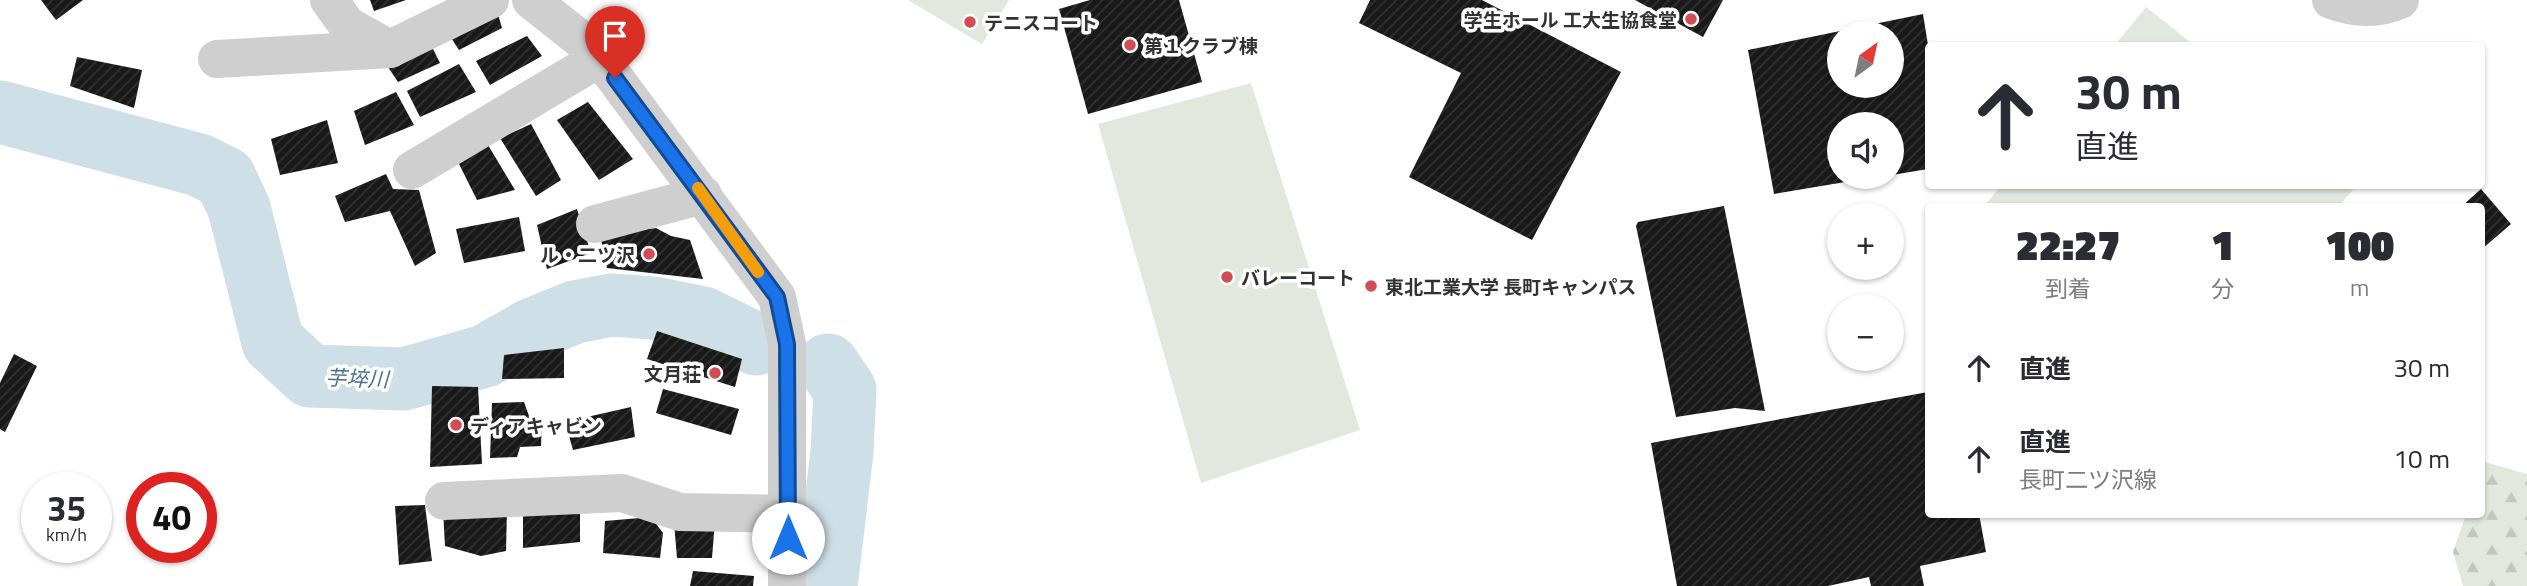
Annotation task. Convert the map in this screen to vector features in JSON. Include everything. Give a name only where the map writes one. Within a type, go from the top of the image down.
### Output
[{"type":"street","points":[[329,0],[347,25],[390,49]]},
{"type":"street","points":[[218,59],[390,49],[490,0]]},
{"type":"street","points":[[531,0],[600,58],[777,297],[787,344],[787,586]]},
{"type":"street","points":[[2331,0],[2346,5],[2381,8],[2400,0]]},
{"type":"street","points":[[412,170],[600,58]]},
{"type":"street","points":[[595,224],[703,195]]},
{"type":"street","points":[[444,501],[622,493],[680,512],[788,514]]},
{"type":"green space","name":"テニスコート","points":[[908,0],[1009,0],[982,44]]},
{"type":"green space","points":[[2146,7],[2190,42],[2117,42]]},
{"type":"green space","name":"バレーコート","points":[[1251,83],[1360,430],[1201,483],[1098,124]]},
{"type":"green space","points":[[1998,189],[2353,189],[2342,203],[1987,203]]},
{"type":"green space","points":[[2485,462],[2527,474],[2527,586],[2463,586],[2453,552],[2465,518],[2485,518]]},
{"type":"building","points":[[41,0],[83,0],[56,20]]},
{"type":"building","points":[[370,0],[406,0],[374,11]]},
{"type":"building","name":"第１クラブ棟","points":[[1090,0],[1179,0],[1202,82],[1088,114],[1059,9]]},
{"type":"building","points":[[1370,0],[1482,0],[1621,72],[1532,240],[1409,177],[1461,73],[1359,23]]},
{"type":"building","name":"学生ホール 工大生協食堂","points":[[1635,0],[1723,0],[1703,37]]},
{"type":"building","points":[[495,4],[502,28],[459,50],[444,27]]},
{"type":"building","points":[[1923,14],[1928,42],[1925,42],[1925,170],[1904,173],[1904,112],[1827,112],[1827,185],[1774,194],[1748,50],[1827,34],[1827,98],[1904,98],[1904,21],[1889,21]]},
{"type":"building","points":[[527,36],[542,56],[490,85],[476,61]]},
{"type":"building","points":[[428,39],[440,63],[398,82],[384,61]]},
{"type":"building","points":[[77,57],[142,70],[134,108],[70,86]]},
{"type":"building","points":[[459,64],[476,92],[420,117],[407,91]]},
{"type":"building","points":[[396,92],[414,125],[365,145],[354,111]]},
{"type":"building","points":[[588,102],[633,159],[599,180],[557,120]]},
{"type":"building","points":[[327,120],[338,163],[280,175],[271,139]]},
{"type":"building","points":[[531,124],[561,180],[536,196],[500,138]]},
{"type":"building","points":[[488,145],[515,190],[477,200],[457,160]]},
{"type":"building","points":[[386,174],[393,189],[419,190],[436,253],[415,266],[390,211],[345,222],[335,196]]},
{"type":"building","points":[[2481,189],[2511,224],[2485,246],[2485,203],[2465,203]]},
{"type":"building","points":[[1724,206],[1765,411],[1735,408],[1676,417],[1636,226],[1638,222]]},
{"type":"building","points":[[577,209],[591,253],[547,269],[537,225]]},
{"type":"building","points":[[519,217],[525,251],[464,263],[456,229]]},
{"type":"building","name":"ル・二ツ沢","points":[[656,228],[671,236],[690,240],[703,279],[607,268],[600,235]]},
{"type":"building","name":"文月荘","points":[[657,331],[742,359],[735,387],[647,359]]},
{"type":"building","points":[[564,348],[564,378],[502,379],[504,355]]},
{"type":"building","points":[[14,354],[37,366],[5,432],[0,429],[0,383]]},
{"type":"building","name":"ディアキャビン","points":[[432,386],[478,387],[482,464],[430,467]]},
{"type":"building","points":[[663,389],[739,409],[731,435],[656,413]]},
{"type":"building","points":[[1925,393],[1925,518],[1980,518],[1986,552],[1920,566],[1924,586],[1871,586],[1869,577],[1828,586],[1677,586],[1651,443]]},
{"type":"building","points":[[524,402],[529,416],[542,418],[541,446],[520,447],[517,457],[490,458],[492,403]]},
{"type":"building","points":[[631,407],[635,437],[573,450],[565,422]]},
{"type":"building","points":[[425,505],[432,561],[399,565],[395,506]]},
{"type":"building","points":[[507,509],[506,551],[481,556],[445,546],[443,510]]},
{"type":"building","points":[[523,511],[580,511],[580,542],[523,548]]},
{"type":"building","points":[[651,517],[663,533],[660,558],[603,553],[605,521]]},
{"type":"building","points":[[715,521],[712,558],[677,558],[674,523]]},
{"type":"building","points":[[693,571],[754,576],[753,586],[690,586]]},
{"type":"waterway","name":"芋埣川","points":[[0,112],[199,165],[225,178],[239,208],[273,342],[310,376],[404,379],[485,356],[531,330],[575,312],[612,305],[653,308],[703,318],[756,344]]},
{"type":"waterway","name":"芋埣川","points":[[826,586],[842,452],[845,390],[828,365]]},
{"type":"slow traffic","points":[[698,188],[758,272]]},
{"type":"place","name":"学生ホール 工大生協食堂","points":[[1691,19]]},
{"type":"place","name":"テニスコート","points":[[970,22]]},
{"type":"place","name":"第１クラブ棟","points":[[1130,45]]},
{"type":"place","name":"ル・二ツ沢","points":[[649,254]]},
{"type":"place","name":"バレーコート","points":[[1227,277]]},
{"type":"place","name":"東北工業大学 長町キャンパス","points":[[1371,286]]},
{"type":"place","name":"文月荘","points":[[715,373]]},
{"type":"place","name":"ディアキャビン","points":[[456,425]]},
{"type":"route","points":[[615,78],[646,116],[777,297],[787,344],[788,538]]}]
